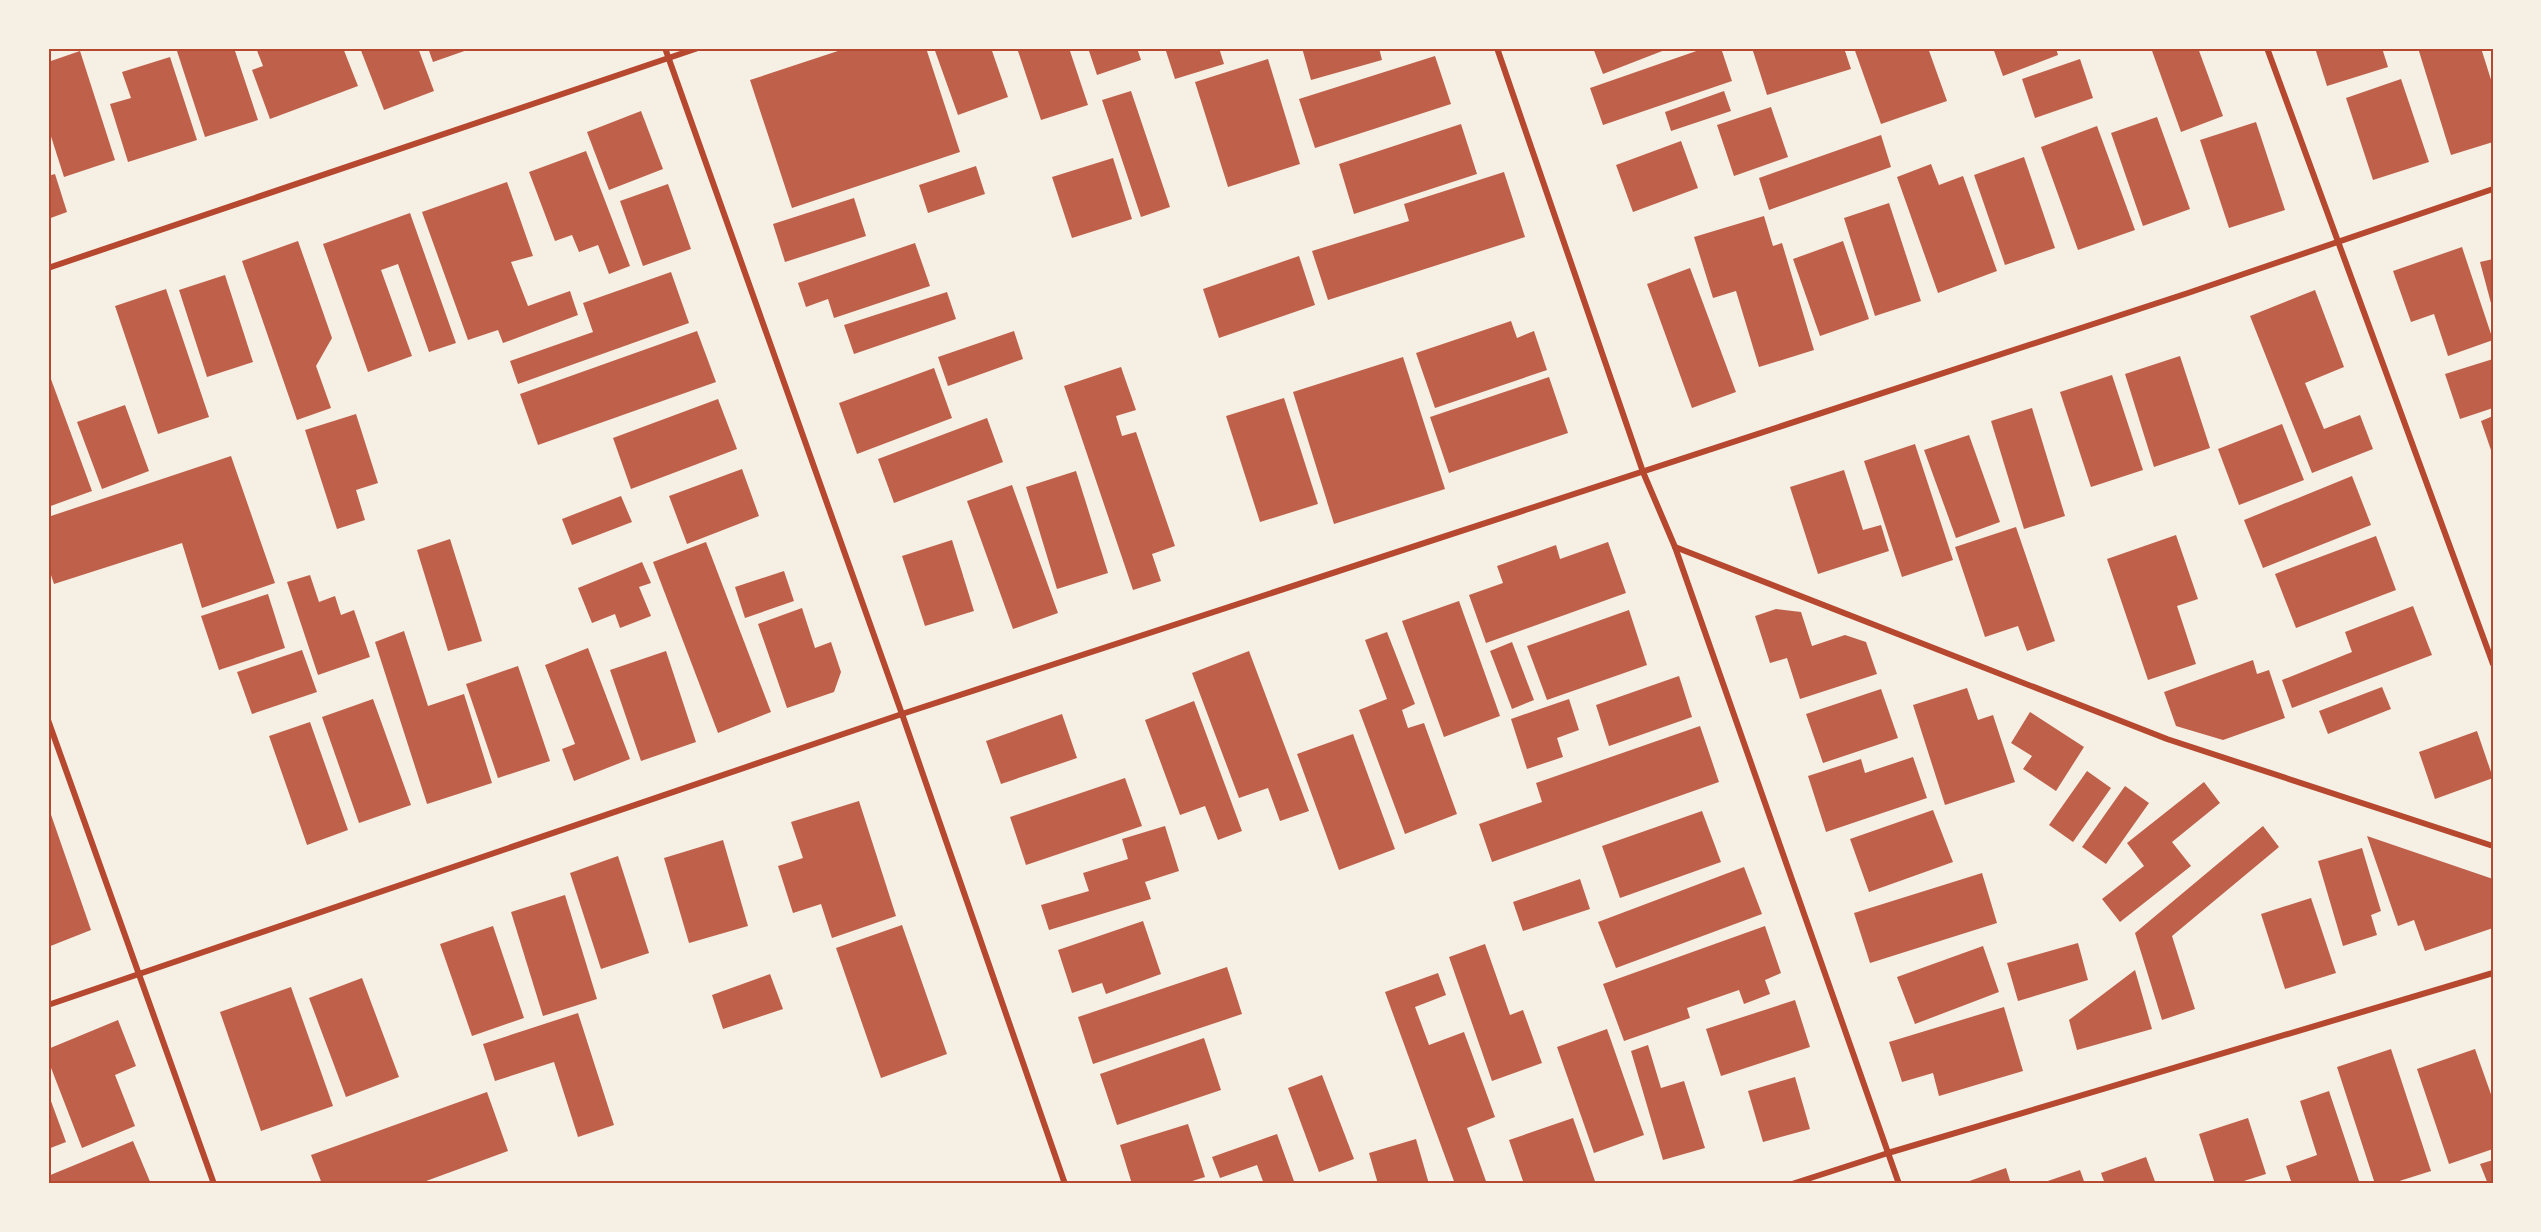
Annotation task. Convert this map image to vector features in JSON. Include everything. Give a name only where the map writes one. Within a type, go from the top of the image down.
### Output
[{"type":"street","points":[[665,48],[902,714],[1065,1184]]},
{"type":"street","points":[[48,268],[698,48]]},
{"type":"street","points":[[1497,48],[1643,472],[1675,547],[1899,1184]]},
{"type":"street","points":[[2267,48],[2493,664]]},
{"type":"street","points":[[48,1005],[902,714],[2188,293],[2493,189]]},
{"type":"street","points":[[1675,547],[2167,739],[2493,846]]},
{"type":"street","points":[[48,720],[214,1184]]},
{"type":"street","points":[[1792,1184],[1888,1153],[2493,973]]},
{"type":"building","points":[[176,48],[234,48],[258,120],[205,137]]},
{"type":"building","points":[[256,48],[343,48],[358,86],[270,119],[252,70],[263,66]]},
{"type":"building","points":[[360,48],[418,48],[434,91],[384,110]]},
{"type":"building","points":[[428,48],[473,48],[433,62]]},
{"type":"building","points":[[847,48],[926,48],[960,152],[792,208],[750,80]]},
{"type":"building","points":[[934,48],[991,48],[1008,97],[958,115]]},
{"type":"building","points":[[1017,48],[1069,48],[1088,105],[1041,120]]},
{"type":"building","points":[[1088,48],[1137,48],[1141,60],[1097,75]]},
{"type":"building","points":[[1165,48],[1219,48],[1224,64],[1175,79]]},
{"type":"building","points":[[1302,48],[1379,48],[1382,60],[1311,80]]},
{"type":"building","points":[[1593,48],[1670,48],[1603,74]]},
{"type":"building","points":[[1705,48],[1721,48],[1732,81],[1603,125],[1590,88]]},
{"type":"building","points":[[1752,48],[1844,48],[1851,69],[1767,95]]},
{"type":"building","points":[[1854,48],[1928,48],[1947,101],[1881,124]]},
{"type":"building","points":[[1993,48],[2056,48],[2058,55],[2003,76]]},
{"type":"building","points":[[2151,48],[2198,48],[2223,116],[2181,132]]},
{"type":"building","points":[[2315,48],[2382,48],[2388,67],[2327,86]]},
{"type":"building","points":[[2418,48],[2481,48],[2493,86],[2493,142],[2451,155]]},
{"type":"building","points":[[80,51],[115,160],[64,177],[48,127],[48,62]]},
{"type":"building","points":[[1435,56],[1451,104],[1315,148],[1299,99]]},
{"type":"building","points":[[170,57],[197,140],[128,162],[110,104],[131,98],[122,72]]},
{"type":"building","points":[[1268,59],[1300,164],[1228,187],[1195,82]]},
{"type":"building","points":[[2080,59],[2093,98],[2035,118],[2022,79]]},
{"type":"building","points":[[2401,79],[2429,162],[2373,180],[2346,98]]},
{"type":"building","points":[[1131,91],[1170,207],[1141,217],[1102,100]]},
{"type":"building","points":[[1724,91],[1731,111],[1671,131],[1665,112]]},
{"type":"building","points":[[1771,107],[1788,157],[1734,176],[1717,125]]},
{"type":"building","points":[[641,111],[663,169],[609,190],[587,132]]},
{"type":"building","points":[[2157,117],[2190,209],[2143,226],[2111,133]]},
{"type":"building","points":[[2256,122],[2285,210],[2229,228],[2200,140]]},
{"type":"building","points":[[1461,124],[1477,174],[1354,214],[1339,164]]},
{"type":"building","points":[[2097,126],[2135,230],[2078,250],[2041,147]]},
{"type":"building","points":[[1881,135],[1891,167],[1769,210],[1759,178]]},
{"type":"building","points":[[1681,141],[1698,188],[1633,212],[1616,165]]},
{"type":"building","points":[[586,151],[630,266],[609,274],[598,245],[579,252],[572,235],[555,241],[529,172]]},
{"type":"building","points":[[2024,157],[2055,248],[2005,265],[1974,175]]},
{"type":"building","points":[[1113,158],[1132,219],[1072,238],[1052,177]]},
{"type":"building","points":[[1931,164],[1939,185],[1963,176],[1997,271],[1938,293],[1897,177]]},
{"type":"building","points":[[976,166],[985,194],[928,213],[919,185]]},
{"type":"building","points":[[1504,172],[1525,237],[1328,300],[1312,251],[1409,221],[1404,204]]},
{"type":"building","points":[[55,174],[67,212],[48,219],[48,176]]},
{"type":"building","points":[[507,182],[533,256],[511,262],[528,306],[570,291],[578,315],[503,343],[498,330],[468,340],[422,212]]},
{"type":"building","points":[[668,184],[691,249],[643,266],[620,201]]},
{"type":"building","points":[[854,198],[866,236],[785,262],[773,224]]},
{"type":"building","points":[[1889,203],[1921,301],[1875,316],[1844,218]]},
{"type":"building","points":[[410,213],[456,343],[429,352],[398,264],[381,270],[412,356],[368,372],[323,244]]},
{"type":"building","points":[[1764,216],[1773,246],[1782,243],[1814,350],[1759,367],[1736,291],[1713,298],[1694,237]]},
{"type":"building","points":[[298,241],[332,338],[316,366],[331,408],[297,420],[242,261]]},
{"type":"building","points":[[1843,241],[1869,319],[1820,336],[1793,259]]},
{"type":"building","points":[[915,243],[930,286],[834,318],[828,299],[806,307],[798,283]]},
{"type":"building","points":[[2462,247],[2493,340],[2448,356],[2434,314],[2411,322],[2393,271]]},
{"type":"building","points":[[1299,256],[1315,305],[1219,338],[1203,289]]},
{"type":"building","points":[[2493,259],[2493,307],[2492,307],[2480,262]]},
{"type":"building","points":[[1690,268],[1736,392],[1692,408],[1647,284]]},
{"type":"building","points":[[671,272],[689,323],[518,384],[510,361],[593,332],[583,303]]},
{"type":"building","points":[[225,275],[253,362],[207,377],[179,290]]},
{"type":"building","points":[[166,289],[209,417],[158,434],[115,306]]},
{"type":"building","points":[[2315,290],[2344,367],[2305,383],[2324,429],[2360,415],[2373,449],[2312,473],[2250,316]]},
{"type":"building","points":[[947,292],[956,319],[854,354],[844,325]]},
{"type":"building","points":[[1511,321],[1517,338],[1534,331],[1547,370],[1435,408],[1416,353]]},
{"type":"building","points":[[697,331],[716,382],[538,445],[520,394]]},
{"type":"building","points":[[1014,331],[1023,359],[948,386],[938,357]]},
{"type":"building","points":[[2180,356],[2210,448],[2154,467],[2125,374]]},
{"type":"building","points":[[1403,357],[1445,489],[1334,524],[1293,392]]},
{"type":"building","points":[[2493,359],[2493,408],[2460,419],[2445,374]]},
{"type":"building","points":[[1121,367],[1136,410],[1116,416],[1122,436],[1136,432],[1175,546],[1152,554],[1161,581],[1133,590],[1064,386]]},
{"type":"building","points":[[934,368],[952,418],[857,454],[839,403]]},
{"type":"building","points":[[48,371],[92,491],[48,507]]},
{"type":"building","points":[[2112,375],[2143,470],[2091,487],[2060,392]]},
{"type":"building","points":[[1549,377],[1568,433],[1449,473],[1430,417]]},
{"type":"building","points":[[1284,398],[1318,504],[1260,522],[1226,416]]},
{"type":"building","points":[[718,399],[737,449],[631,489],[613,438]]},
{"type":"building","points":[[125,405],[149,471],[102,489],[77,422]]},
{"type":"building","points":[[2032,408],[2065,516],[2024,529],[1991,421]]},
{"type":"building","points":[[356,414],[378,483],[356,490],[365,520],[337,529],[305,430]]},
{"type":"building","points":[[2493,416],[2493,456],[2481,421]]},
{"type":"building","points":[[987,418],[1003,462],[894,503],[878,459]]},
{"type":"building","points":[[2282,424],[2304,480],[2239,505],[2218,449]]},
{"type":"building","points":[[1969,435],[2000,522],[1956,538],[1924,450]]},
{"type":"building","points":[[1915,444],[1953,560],[1902,577],[1864,461]]},
{"type":"building","points":[[231,456],[275,583],[202,608],[182,543],[54,584],[48,566],[48,517]]},
{"type":"building","points":[[742,469],[759,516],[687,544],[669,496]]},
{"type":"building","points":[[1844,470],[1863,530],[1881,525],[1889,551],[1818,574],[1790,487]]},
{"type":"building","points":[[1076,471],[1108,573],[1057,589],[1026,487]]},
{"type":"building","points":[[2352,476],[2371,525],[2263,568],[2244,520]]},
{"type":"building","points":[[1012,485],[1058,613],[1013,629],[967,501]]},
{"type":"building","points":[[621,496],[632,522],[572,545],[562,519]]},
{"type":"building","points":[[2016,527],[2055,641],[2027,651],[2018,626],[1985,637],[1955,547]]},
{"type":"building","points":[[2176,535],[2198,599],[2177,606],[2196,664],[2148,680],[2107,559]]},
{"type":"building","points":[[2376,536],[2396,590],[2296,628],[2275,574]]},
{"type":"building","points":[[450,539],[482,641],[448,651],[417,550]]},
{"type":"building","points":[[952,540],[974,611],[925,626],[902,556]]},
{"type":"building","points":[[706,542],[771,712],[718,733],[653,562]]},
{"type":"building","points":[[1608,542],[1626,593],[1486,643],[1469,595],[1503,583],[1497,566],[1556,545],[1560,559]]},
{"type":"building","points":[[642,562],[651,583],[639,587],[651,616],[620,628],[615,614],[592,623],[578,588]]},
{"type":"building","points":[[784,571],[794,601],[745,618],[735,587]]},
{"type":"building","points":[[310,575],[319,602],[335,596],[341,615],[354,610],[370,657],[318,675],[287,582]]},
{"type":"building","points":[[268,594],[285,648],[219,670],[201,616]]},
{"type":"building","points":[[1459,601],[1500,716],[1444,737],[1402,621]]},
{"type":"building","points":[[2413,606],[2432,655],[2292,708],[2282,680],[2352,652],[2345,632]]},
{"type":"building","points":[[802,608],[815,648],[831,642],[841,672],[834,692],[787,708],[758,624]]},
{"type":"building","points":[[1776,609],[1801,612],[1812,646],[1845,635],[1866,642],[1877,674],[1800,699],[1787,658],[1770,663],[1755,616]]},
{"type":"building","points":[[1629,610],[1647,665],[1547,700],[1527,646]]},
{"type":"building","points":[[404,631],[428,706],[464,694],[492,783],[427,804],[375,642]]},
{"type":"building","points":[[1387,632],[1415,704],[1402,710],[1408,728],[1424,723],[1457,814],[1405,834],[1359,710],[1387,699],[1365,640]]},
{"type":"building","points":[[1512,642],[1534,700],[1512,709],[1490,651]]},
{"type":"building","points":[[588,648],[630,759],[574,781],[562,749],[575,744],[545,665]]},
{"type":"building","points":[[302,650],[317,692],[252,714],[237,672]]},
{"type":"building","points":[[666,651],[696,742],[641,761],[610,670]]},
{"type":"building","points":[[1249,651],[1309,811],[1280,821],[1268,788],[1239,798],[1192,673]]},
{"type":"building","points":[[2253,660],[2257,674],[2269,670],[2285,718],[2223,740],[2176,726],[2164,692]]},
{"type":"building","points":[[518,666],[550,761],[498,778],[466,684]]},
{"type":"building","points":[[1679,676],[1692,717],[1609,746],[1596,705]]},
{"type":"building","points":[[2382,687],[2391,709],[2328,734],[2319,711]]},
{"type":"building","points":[[1967,688],[1978,720],[1993,715],[2015,782],[1945,805],[1913,705]]},
{"type":"building","points":[[1881,689],[1898,738],[1823,763],[1806,714]]},
{"type":"building","points":[[373,699],[411,805],[359,823],[322,717]]},
{"type":"building","points":[[1569,699],[1579,730],[1557,738],[1563,757],[1527,769],[1511,719]]},
{"type":"building","points":[[1194,701],[1242,831],[1218,840],[1205,806],[1180,815],[1145,720]]},
{"type":"building","points":[[2030,712],[2084,747],[2056,791],[2023,769],[2032,756],[2011,743]]},
{"type":"building","points":[[1062,714],[1077,758],[1001,784],[986,741]]},
{"type":"building","points":[[310,722],[348,830],[307,845],[269,736]]},
{"type":"building","points":[[1700,726],[1719,782],[1492,862],[1479,824],[1542,802],[1536,783]]},
{"type":"building","points":[[2477,731],[2493,778],[2435,799],[2419,752]]},
{"type":"building","points":[[1353,734],[1395,849],[1339,870],[1297,754]]},
{"type":"building","points":[[1913,757],[1927,798],[1826,832],[1808,776],[1861,759],[1865,773]]},
{"type":"building","points":[[2087,771],[2111,788],[2073,842],[2049,825]]},
{"type":"building","points":[[1125,778],[1142,826],[1026,865],[1010,817]]},
{"type":"building","points":[[2204,782],[2220,803],[2172,842],[2191,866],[2120,922],[2102,899],[2144,866],[2127,843]]},
{"type":"building","points":[[2125,786],[2149,803],[2106,864],[2082,847]]},
{"type":"building","points":[[859,801],[896,916],[832,938],[821,904],[793,913],[778,866],[803,858],[791,822]]},
{"type":"building","points":[[48,806],[91,930],[48,947]]},
{"type":"building","points":[[1933,810],[1953,862],[1869,892],[1850,839]]},
{"type":"building","points":[[1702,811],[1721,862],[1620,898],[1602,846]]},
{"type":"building","points":[[1165,826],[1179,871],[1145,882],[1151,899],[1049,930],[1041,905],[1089,891],[1083,873],[1128,859],[1122,839]]},
{"type":"building","points":[[2263,826],[2279,847],[2172,936],[2195,1009],[2162,1020],[2135,933]]},
{"type":"building","points":[[2367,836],[2493,879],[2493,928],[2425,951],[2414,920],[2398,926]]},
{"type":"building","points":[[723,840],[748,926],[689,943],[664,858]]},
{"type":"building","points":[[2362,848],[2381,911],[2371,915],[2377,935],[2343,946],[2318,861]]},
{"type":"building","points":[[618,856],[649,953],[601,969],[570,873]]},
{"type":"building","points":[[1744,867],[1762,914],[1616,968],[1598,922]]},
{"type":"building","points":[[1982,873],[1997,923],[1870,963],[1854,913]]},
{"type":"building","points":[[1580,879],[1590,909],[1523,931],[1513,902]]},
{"type":"building","points":[[565,895],[597,999],[543,1016],[511,912]]},
{"type":"building","points":[[2311,898],[2336,973],[2285,989],[2261,914]]},
{"type":"building","points":[[1143,921],[1161,974],[1106,994],[1102,983],[1072,993],[1058,950]]},
{"type":"building","points":[[902,925],[947,1054],[881,1078],[836,948]]},
{"type":"building","points":[[493,926],[524,1018],[472,1036],[440,944]]},
{"type":"building","points":[[1765,926],[1781,973],[1765,980],[1770,994],[1744,1004],[1739,990],[1687,1008],[1690,1018],[1624,1041],[1603,984]]},
{"type":"building","points":[[2078,943],[2088,980],[2018,1001],[2007,963]]},
{"type":"building","points":[[1485,944],[1510,1015],[1523,1010],[1542,1063],[1492,1081],[1449,957]]},
{"type":"building","points":[[1983,946],[1999,992],[1915,1024],[1897,977]]},
{"type":"building","points":[[1227,967],[1242,1014],[1093,1064],[1078,1017]]},
{"type":"building","points":[[2135,970],[2152,1029],[2077,1050],[2069,1020]]},
{"type":"building","points":[[1438,973],[1446,995],[1415,1007],[1429,1045],[1464,1032],[1495,1117],[1467,1128],[1487,1184],[1455,1184],[1385,992]]},
{"type":"building","points":[[770,974],[783,1009],[723,1029],[712,995]]},
{"type":"building","points":[[362,978],[399,1077],[346,1097],[309,998]]},
{"type":"building","points":[[291,987],[333,1106],[261,1131],[220,1012]]},
{"type":"building","points":[[1795,1000],[1810,1047],[1721,1076],[1706,1029]]},
{"type":"building","points":[[2004,1007],[2023,1071],[1939,1096],[1933,1073],[1902,1082],[1889,1042]]},
{"type":"building","points":[[578,1013],[614,1125],[578,1137],[554,1062],[495,1081],[483,1044]]},
{"type":"building","points":[[118,1020],[136,1066],[115,1075],[135,1126],[82,1148],[48,1060],[48,1049]]},
{"type":"building","points":[[1607,1029],[1644,1135],[1594,1153],[1557,1047]]},
{"type":"building","points":[[1204,1038],[1221,1090],[1117,1125],[1100,1074]]},
{"type":"building","points":[[1648,1045],[1661,1088],[1684,1081],[1705,1148],[1663,1160],[1631,1051]]},
{"type":"building","points":[[2391,1049],[2431,1171],[2390,1184],[2375,1184],[2337,1067]]},
{"type":"building","points":[[2475,1049],[2493,1100],[2493,1149],[2449,1164],[2417,1069]]},
{"type":"building","points":[[1322,1075],[1354,1159],[1319,1172],[1288,1088]]},
{"type":"building","points":[[1795,1077],[1810,1129],[1763,1142],[1748,1091]]},
{"type":"building","points":[[2329,1091],[2360,1184],[2292,1184],[2286,1166],[2317,1155],[2300,1101]]},
{"type":"building","points":[[487,1092],[508,1151],[418,1184],[322,1184],[311,1155]]},
{"type":"building","points":[[48,1093],[66,1142],[48,1149]]},
{"type":"building","points":[[1573,1118],[1596,1184],[1524,1184],[1509,1140]]},
{"type":"building","points":[[2248,1118],[2266,1174],[2244,1181],[2245,1184],[2215,1184],[2199,1134]]},
{"type":"building","points":[[1188,1124],[1205,1177],[1183,1184],[1132,1184],[1120,1145]]},
{"type":"building","points":[[1277,1134],[1295,1184],[1264,1184],[1257,1165],[1220,1178],[1212,1157]]},
{"type":"building","points":[[1416,1139],[1429,1184],[1378,1184],[1369,1153]]},
{"type":"building","points":[[133,1141],[151,1184],[48,1184],[48,1176]]},
{"type":"building","points":[[2146,1157],[2156,1184],[2105,1184],[2101,1173]]},
{"type":"building","points":[[2493,1160],[2493,1184],[2488,1184],[2480,1164]]},
{"type":"building","points":[[2006,1168],[2011,1184],[1961,1184]]},
{"type":"building","points":[[2080,1170],[2085,1184],[2039,1184]]}]
